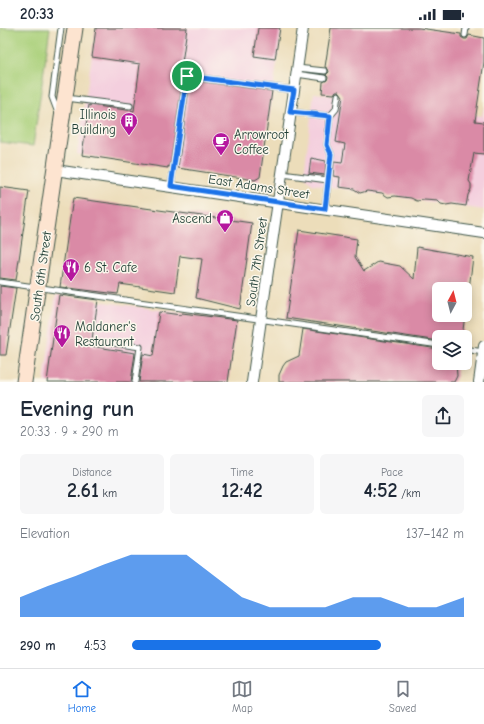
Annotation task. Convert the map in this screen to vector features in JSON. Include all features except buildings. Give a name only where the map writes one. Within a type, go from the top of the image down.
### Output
[{"type":"main road","name":"South 6th Street","points":[[24,382],[75,28]]},
{"type":"street","name":"South 7th Street","points":[[252,382],[303,28]]},
{"type":"street","name":"East Adams Street","points":[[55,170],[484,233]]},
{"type":"street","points":[[479,382],[484,349]]},
{"type":"lane","points":[[61,28],[52,97],[61,121]]},
{"type":"lane","points":[[465,35],[466,28]]},
{"type":"lane","points":[[297,71],[325,71]]},
{"type":"lane","points":[[297,71],[324,78]]},
{"type":"lane","points":[[171,186],[187,76],[294,90]]},
{"type":"lane","points":[[325,209],[331,154],[327,145],[330,116],[336,109],[338,95]]},
{"type":"lane","points":[[65,98],[130,106]]},
{"type":"lane","points":[[290,112],[330,116]]},
{"type":"lane","points":[[282,174],[328,180]]},
{"type":"lane","points":[[0,282],[432,345]]},
{"type":"lane","points":[[113,342],[140,347],[135,382]]},
{"type":"lane","points":[[472,349],[484,349]]},
{"type":"shaded area","points":[[96,28],[282,28],[260,181],[77,154]]},
{"type":"shaded area","points":[[314,93],[482,116],[484,105],[484,210],[312,184],[304,175]]},
{"type":"shaded area","points":[[56,295],[237,321],[228,382],[44,382]]},
{"type":"green space","points":[[0,28],[50,28],[33,146],[0,142]]},
{"type":"place","name":"Illinois Building","points":[[129,136]]},
{"type":"place","name":"Arrowroot Coffee","points":[[221,156]]},
{"type":"place","name":"Ascend","points":[[225,233]]},
{"type":"place","name":"6 St. Cafe","points":[[71,282]]},
{"type":"place","name":"Maldaner's Restaurant","points":[[62,348]]},
{"type":"route","points":[[187,76],[294,90],[290,112],[330,116],[327,145],[331,154],[325,209],[171,186],[187,76]]}]
